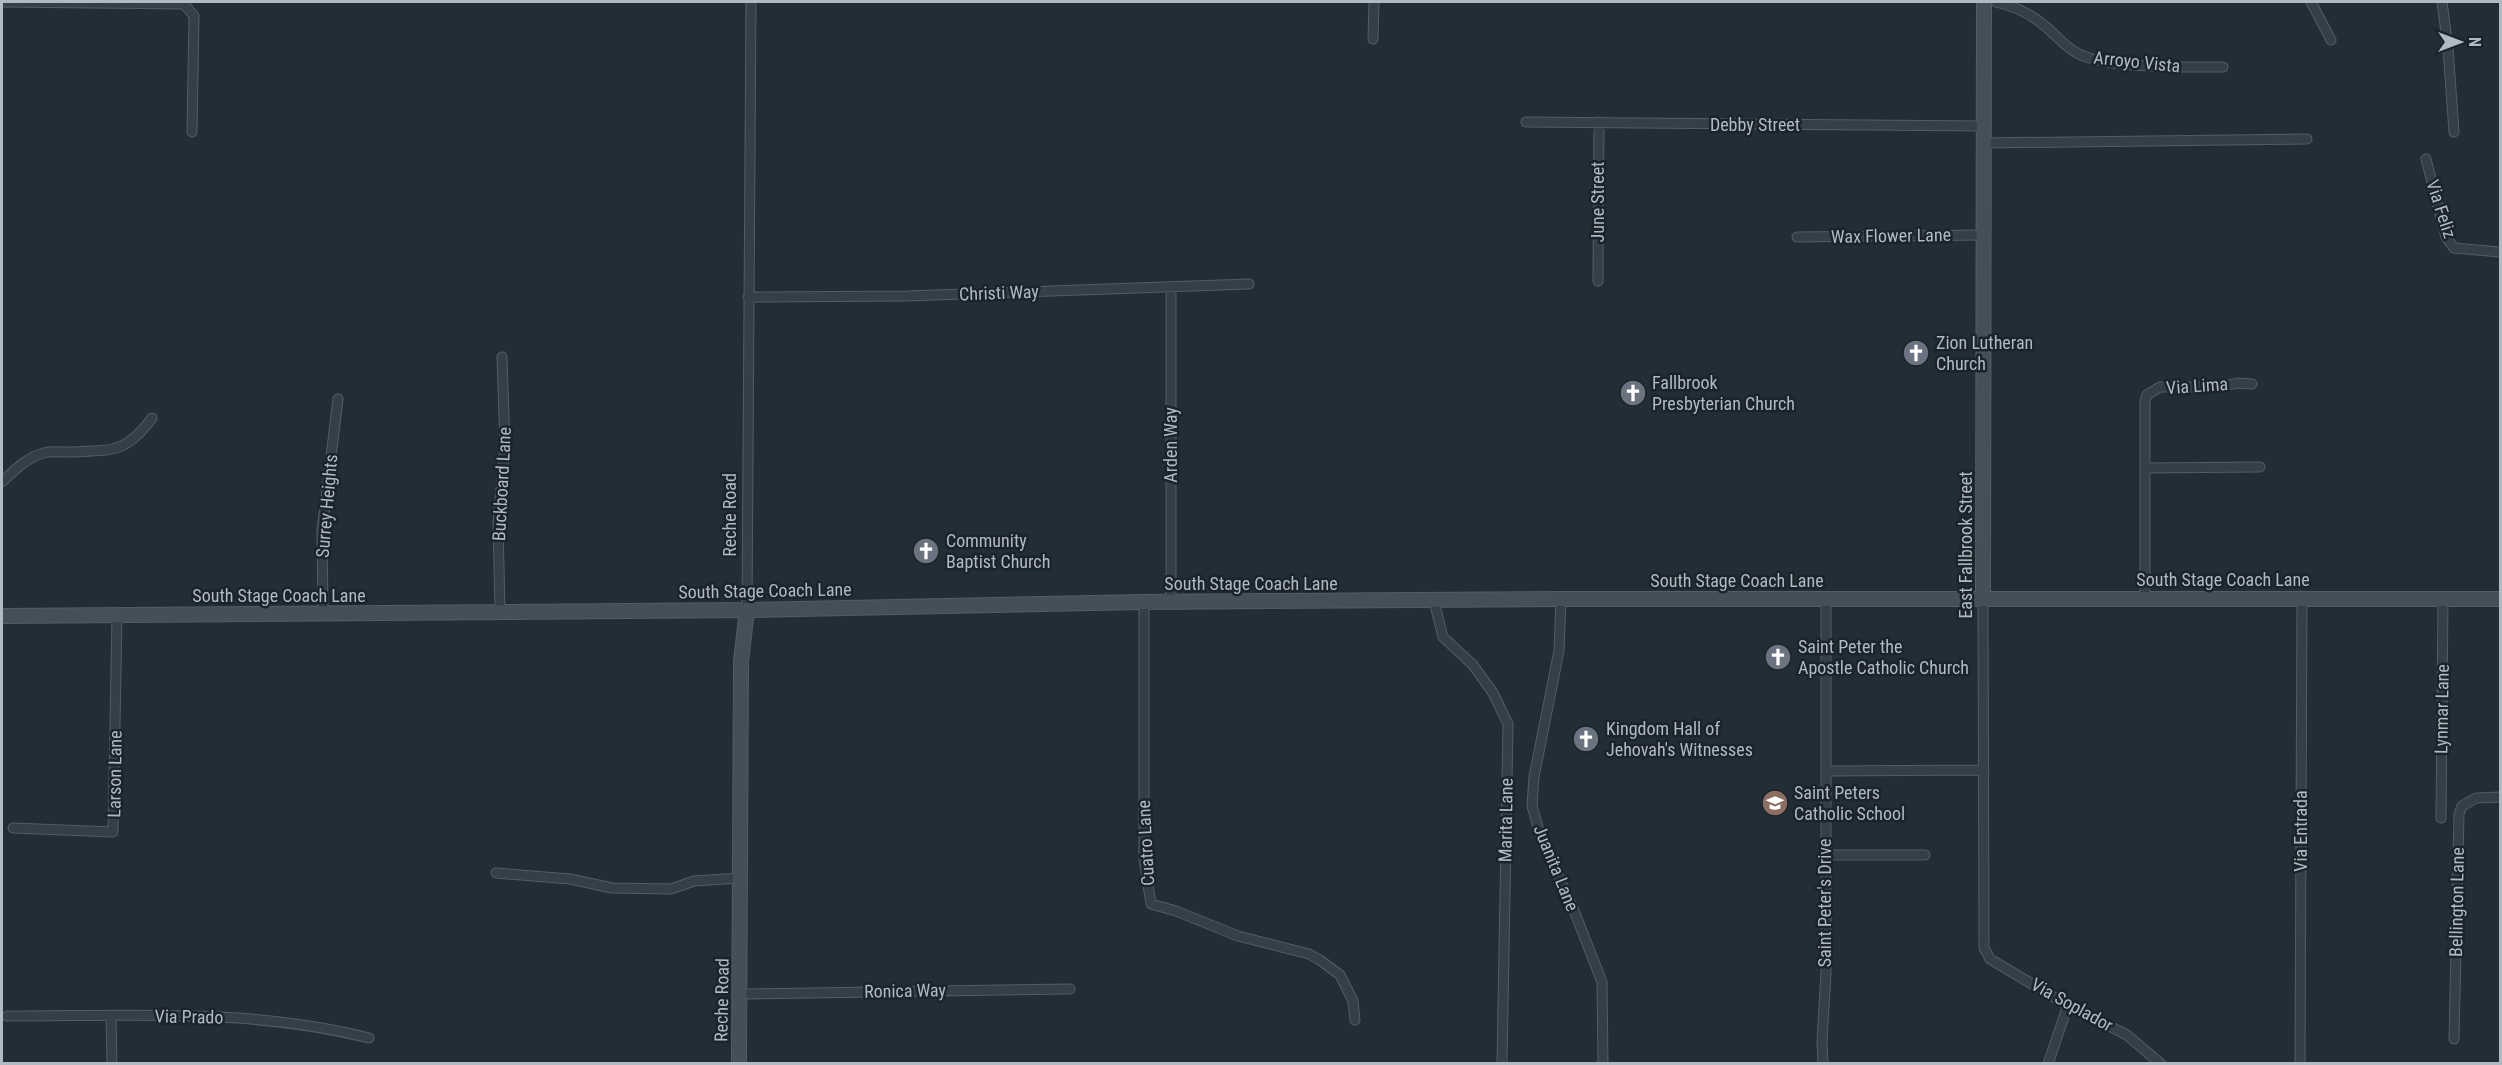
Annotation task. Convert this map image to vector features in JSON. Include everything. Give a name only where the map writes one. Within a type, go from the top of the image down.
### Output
[{"type":"main road","name":"East Fallbrook Street","points":[[1983,599],[1984,2]]},
{"type":"main road","name":"South Stage Coach Lane","points":[[2,616],[747,610],[1144,602],[1561,599],[2500,599]]},
{"type":"main road","name":"Reche Road","points":[[739,1064],[741,661],[747,610]]},
{"type":"street","points":[[2,2],[184,4],[194,16],[192,132]]},
{"type":"street","name":"Reche Road","points":[[747,610],[751,2]]},
{"type":"street","points":[[1373,39],[1374,2]]},
{"type":"street","name":"Arroyo Vista","points":[[1996,2],[2020,5],[2046,27],[2056,39],[2077,54],[2095,60],[2169,67],[2223,67]]},
{"type":"street","points":[[2311,2],[2331,40]]},
{"type":"street","points":[[2442,2],[2454,132]]},
{"type":"street","name":"Debby Street","points":[[1526,122],[1984,126]]},
{"type":"street","name":"June Street","points":[[1598,281],[1599,122]]},
{"type":"street","points":[[1983,143],[2307,139]]},
{"type":"street","name":"Via Feliz","points":[[2426,159],[2446,237],[2450,243],[2454,248],[2461,250],[2500,252]]},
{"type":"street","name":"Wax Flower Lane","points":[[1797,237],[1984,235]]},
{"type":"street","name":"Christi Way","points":[[748,297],[907,296],[1249,284]]},
{"type":"street","name":"Arden Way","points":[[1171,287],[1171,602]]},
{"type":"street","name":"Buckboard Lane","points":[[500,611],[498,523],[506,447],[502,357]]},
{"type":"street","name":"Via Lima","points":[[2145,598],[2145,402],[2151,391],[2160,387],[2219,387],[2237,383],[2252,384]]},
{"type":"street","name":"Surrey Heights","points":[[323,613],[322,531],[338,399]]},
{"type":"street","points":[[2,482],[23,464],[44,453],[113,450],[130,443],[152,418]]},
{"type":"street","points":[[2145,468],[2260,467]]},
{"type":"street","name":"Via Entrada","points":[[2300,1064],[2302,598]]},
{"type":"street","name":"Juanita Lane","points":[[1561,599],[1559,651],[1534,777],[1532,806],[1542,841],[1573,908],[1602,982],[1603,1064]]},
{"type":"street","name":"Saint Peter's Drive","points":[[1823,1064],[1826,599]]},
{"type":"street","name":"East Fallbrook Street","points":[[1983,599],[1984,948]]},
{"type":"street","name":"Lynmar Lane","points":[[2441,818],[2443,599]]},
{"type":"street","name":"Marita Lane","points":[[1434,601],[1443,637],[1473,665],[1493,693],[1508,724],[1502,1064]]},
{"type":"street","name":"Cuatro Lane","points":[[1144,602],[1144,859],[1151,904],[1176,911],[1238,936],[1309,954],[1320,960],[1340,975],[1353,1001],[1355,1020]]},
{"type":"street","name":"Larson Lane","points":[[13,828],[113,832],[117,615]]},
{"type":"street","points":[[1826,771],[1984,770]]},
{"type":"street","name":"Bellington Lane","points":[[2454,1039],[2459,814],[2462,806],[2476,798],[2500,797]]},
{"type":"street","points":[[1826,855],[1925,855]]},
{"type":"street","points":[[496,873],[570,879],[612,888],[671,889],[694,881],[741,878]]},
{"type":"street","name":"Via Soplador","points":[[1984,948],[1990,959],[2068,1005],[2127,1035],[2161,1064]]},
{"type":"street","name":"Ronica Way","points":[[740,994],[1070,989]]},
{"type":"street","points":[[2048,1064],[2068,1005]]},
{"type":"street","name":"Via Prado","points":[[7,1016],[224,1016],[330,1028],[369,1038]]},
{"type":"street","points":[[111,1016],[112,1064]]},
{"type":"place","name":"Zion Lutheran Church","points":[[1916,353]]},
{"type":"place","name":"Fallbrook Presbyterian Church","points":[[1633,393]]},
{"type":"place","name":"Community Baptist Church","points":[[926,551]]},
{"type":"place","name":"Saint Peter the Apostle Catholic Church","points":[[1778,657]]},
{"type":"place","name":"Kingdom Hall of Jehovah's Witnesses","points":[[1586,739]]},
{"type":"place","name":"Saint Peters Catholic School","points":[[1775,803]]}]
